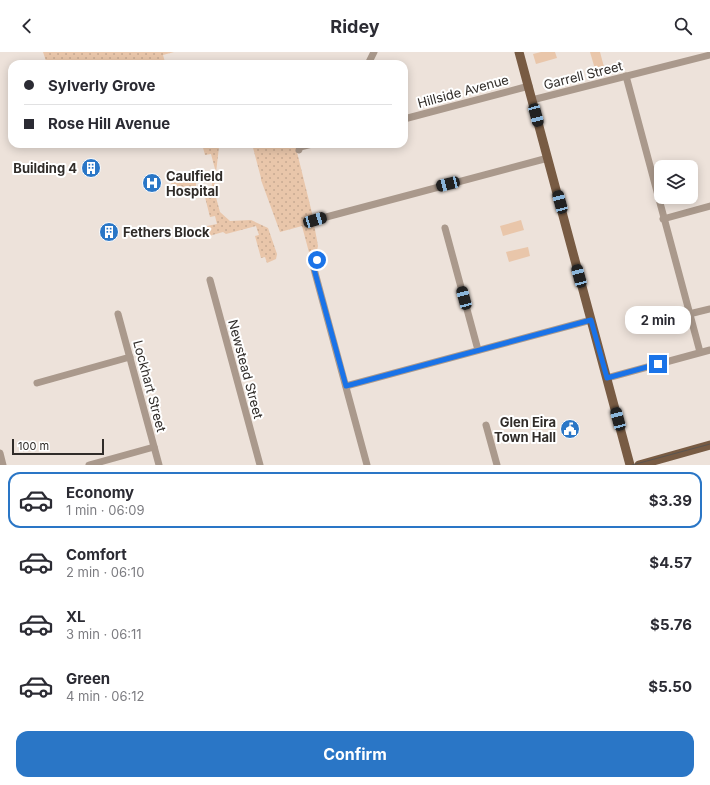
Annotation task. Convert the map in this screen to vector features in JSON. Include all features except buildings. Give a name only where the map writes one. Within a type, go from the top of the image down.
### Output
[{"type":"main road","points":[[519,52],[630,465]]},
{"type":"main road","points":[[639,465],[710,445]]},
{"type":"street","name":"Garrell Street","points":[[532,100],[710,55]]},
{"type":"street","points":[[626,76],[663,219],[700,352]]},
{"type":"street","name":"Hillside Avenue","points":[[408,119],[528,86]]},
{"type":"street","points":[[315,220],[548,158]]},
{"type":"street","points":[[663,219],[710,206]]},
{"type":"street","points":[[445,228],[478,350]]},
{"type":"street","points":[[317,260],[314,269],[367,465]]},
{"type":"street","name":"Newstead Street","points":[[210,280],[260,465]]},
{"type":"street","points":[[689,314],[710,308]]},
{"type":"street","name":"Lockhart Street","points":[[118,314],[159,465]]},
{"type":"street","points":[[346,386],[591,320]]},
{"type":"street","points":[[607,378],[710,350]]},
{"type":"street","points":[[37,383],[130,357]]},
{"type":"street","points":[[486,425],[497,465]]},
{"type":"street","points":[[89,465],[154,447]]},
{"type":"street","points":[[0,453],[3,465]]},
{"type":"shaded area","points":[[43,52],[174,52],[163,55],[164,60],[46,60]]},
{"type":"shaded area","points":[[541,52],[555,52],[557,58],[536,64],[533,54]]},
{"type":"shaded area","points":[[590,52],[600,52],[604,67],[595,69]]},
{"type":"shaded area","points":[[203,148],[219,148],[214,190],[220,212],[230,221],[251,220],[268,228],[277,254],[276,259],[267,263],[265,257],[261,258],[255,236],[259,235],[256,226],[226,234],[223,232],[209,236],[207,226],[217,224],[215,216],[210,217],[204,193],[174,196],[171,182],[196,176],[196,187],[211,189],[215,169],[211,154],[205,155]]},
{"type":"shaded area","points":[[253,148],[296,148],[312,213],[318,246],[315,259],[311,260],[302,226],[280,232],[261,178]]},
{"type":"shaded area","points":[[521,220],[524,230],[503,236],[500,226]]},
{"type":"shaded area","points":[[528,247],[530,256],[509,262],[506,252]]},
{"type":"tram line","points":[[632,465],[710,444]]},
{"type":"place","name":"Building 4","points":[[91,168]]},
{"type":"place","name":"Caulfield Hospital","points":[[152,183]]},
{"type":"place","name":"Fethers Block","points":[[109,232]]},
{"type":"place","name":"Glen Eira Town Hall","points":[[570,429]]},
{"type":"route","points":[[317,260],[314,269],[346,386],[591,320],[607,378],[658,364]]}]
